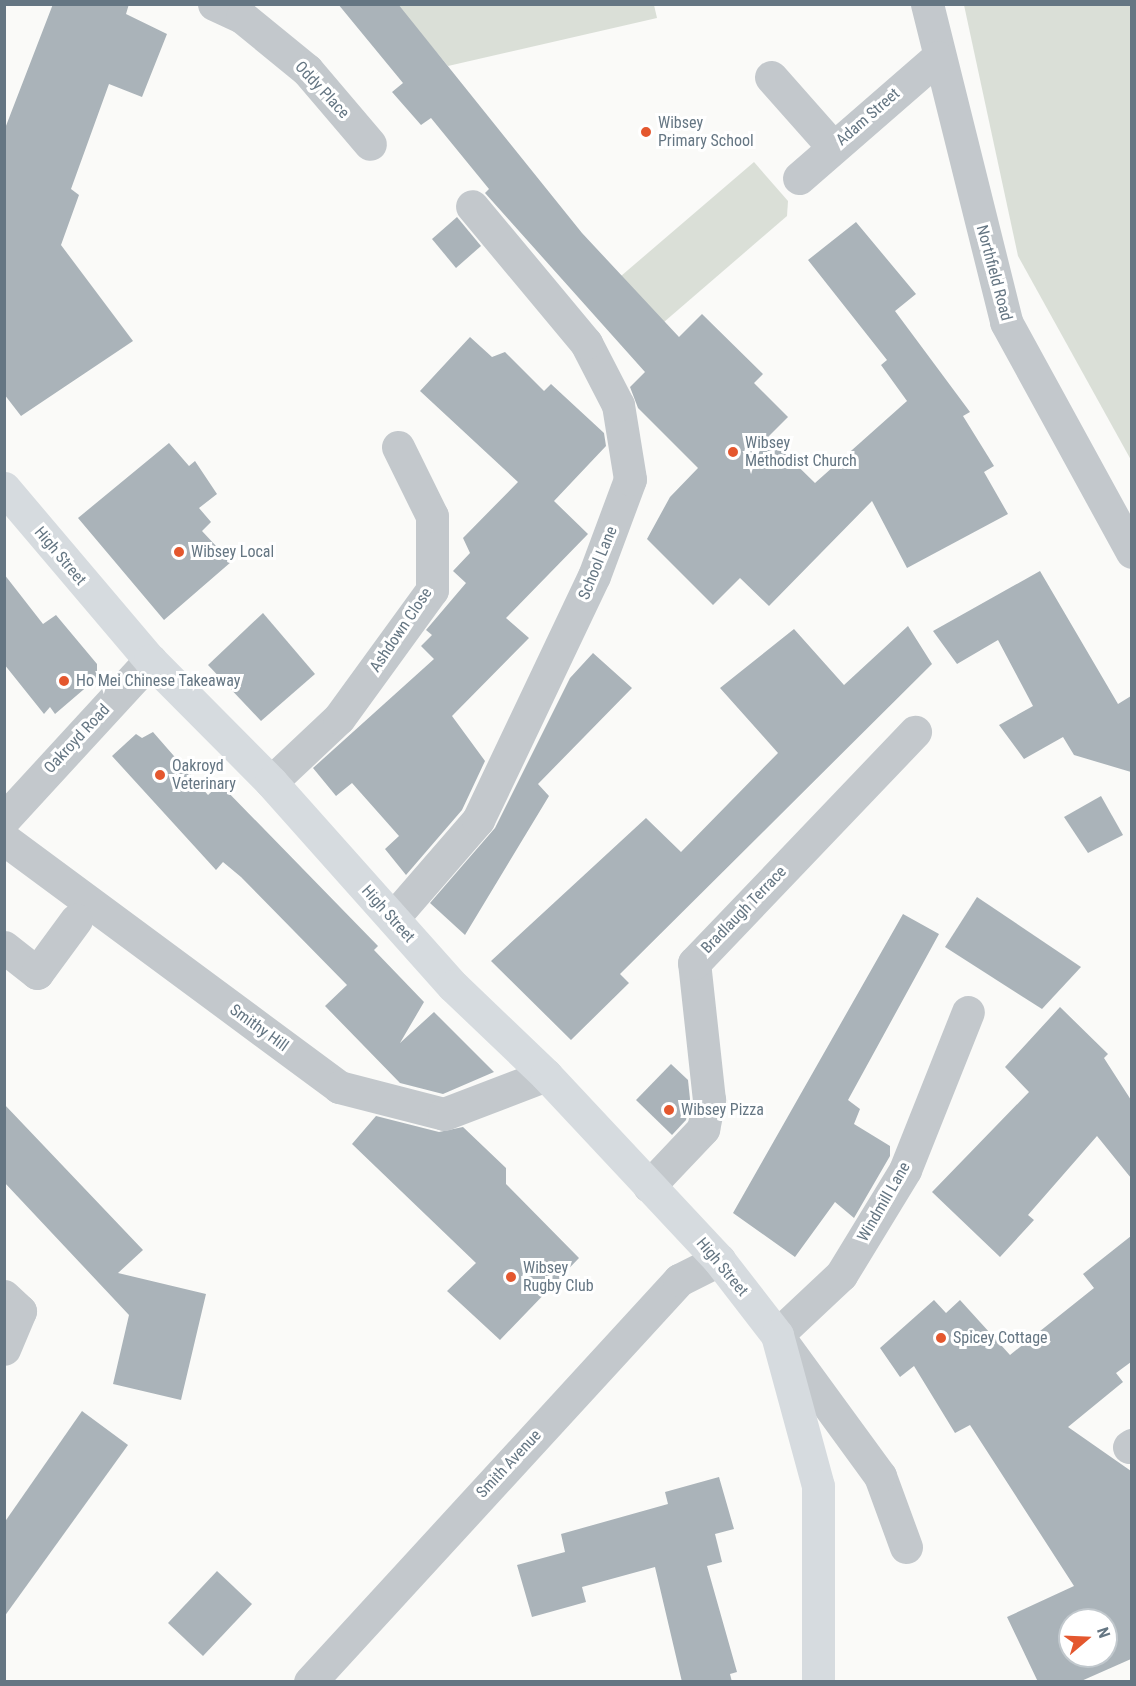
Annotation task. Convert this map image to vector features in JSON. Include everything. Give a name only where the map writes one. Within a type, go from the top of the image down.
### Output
[{"type":"main road","name":"High Street","points":[[4,488],[150,660],[271,782],[453,986],[546,1075],[719,1260],[777,1335],[818,1486],[818,1682]]},
{"type":"street","name":"Northfield Road","points":[[927,4],[938,57],[1006,322],[1131,552]]},
{"type":"street","name":"Oddy Place","points":[[228,11],[307,70],[370,144]]},
{"type":"street","name":"Adam Street","points":[[799,178],[938,57]]},
{"type":"street","points":[[771,77],[833,147]]},
{"type":"street","name":"School Lane","points":[[393,918],[478,820],[594,576],[630,479],[618,405],[586,343],[472,206]]},
{"type":"street","name":"Ashdown Close","points":[[271,782],[339,718],[432,590],[432,516],[398,447]]},
{"type":"street","name":"Oakroyd Road","points":[[7,817],[150,660]]},
{"type":"street","name":"Bradlaugh Terrace","points":[[649,1186],[703,1129],[709,1100],[694,963],[915,732]]},
{"type":"street","name":"Smithy Hill","points":[[7,817],[339,1087],[444,1114],[546,1075]]},
{"type":"street","points":[[4,947],[37,974],[76,920]]},
{"type":"street","name":"Windmill Lane","points":[[777,1335],[841,1275],[905,1170],[969,1012]]},
{"type":"street","name":"Smith Avenue","points":[[310,1682],[679,1280],[719,1260]]},
{"type":"street","points":[[4,1296],[20,1311],[4,1349]]},
{"type":"street","name":"High Street","points":[[777,1335],[880,1476],[906,1547]]},
{"type":"shaded area","points":[[397,5],[654,5],[657,18],[448,66]]},
{"type":"shaded area","points":[[964,5],[1131,5],[1131,460],[1018,256]]},
{"type":"shaded area","points":[[754,162],[788,201],[787,216],[664,322],[621,276]]},
{"type":"building","points":[[53,4],[129,4],[126,14],[167,34],[142,97],[109,84],[71,189],[79,195],[61,245],[133,341],[21,416],[4,394],[4,131]]},
{"type":"building","points":[[338,4],[398,4],[582,233],[679,337],[702,314],[763,374],[754,383],[788,417],[768,437],[815,483],[907,401],[881,365],[887,360],[808,260],[856,222],[916,294],[895,311],[970,412],[963,416],[994,466],[984,472],[1008,514],[907,568],[872,501],[769,606],[740,578],[713,605],[647,539],[670,497],[698,468],[638,408],[630,387],[645,372],[485,193],[489,189],[431,118],[421,125],[392,92],[403,83]]},
{"type":"building","points":[[457,217],[481,246],[456,268],[432,239]]},
{"type":"building","points":[[470,337],[492,357],[505,352],[544,391],[551,384],[604,433],[606,446],[554,501],[588,534],[506,618],[529,638],[452,716],[485,761],[462,810],[406,875],[385,849],[399,836],[352,783],[336,796],[313,768],[434,659],[421,646],[432,635],[426,630],[466,583],[453,571],[470,553],[463,538],[518,482],[420,391]]},
{"type":"building","points":[[169,443],[189,466],[195,461],[217,494],[199,508],[211,522],[202,531],[231,562],[164,620],[78,518]]},
{"type":"building","points":[[1040,571],[1118,704],[1131,696],[1131,772],[1074,755],[1063,737],[1024,759],[999,725],[1033,706],[998,640],[957,664],[933,631]]},
{"type":"building","points":[[4,574],[43,624],[56,615],[97,664],[97,678],[55,714],[50,707],[44,714],[4,664]]},
{"type":"building","points":[[263,613],[315,674],[261,721],[208,665]]},
{"type":"building","points":[[908,626],[932,664],[620,974],[629,983],[571,1040],[491,961],[646,818],[681,852],[778,753],[720,688],[794,629],[844,685]]},
{"type":"building","points":[[593,653],[632,688],[538,784],[549,796],[465,935],[430,903],[495,828],[570,678]]},
{"type":"building","points":[[153,732],[208,795],[220,784],[378,946],[374,950],[424,1002],[400,1043],[434,1012],[494,1072],[443,1094],[400,1083],[325,1006],[347,985],[241,877],[223,862],[216,870],[112,756],[136,734],[142,738]]},
{"type":"building","points":[[1101,796],[1123,835],[1088,853],[1064,817]]},
{"type":"building","points":[[977,897],[1081,967],[1042,1009],[945,947]]},
{"type":"building","points":[[903,914],[939,934],[848,1100],[860,1109],[854,1124],[890,1146],[890,1156],[854,1218],[835,1202],[795,1257],[733,1213]]},
{"type":"building","points":[[1060,1007],[1108,1054],[1104,1058],[1131,1100],[1131,1178],[1097,1136],[1028,1215],[1034,1220],[1000,1257],[932,1192],[1029,1092],[1005,1067]]},
{"type":"building","name":"Wibsey Pizza","points":[[671,1064],[688,1080],[690,1099],[686,1120],[672,1135],[636,1100]]},
{"type":"building","points":[[4,1104],[143,1250],[118,1273],[206,1294],[181,1400],[113,1384],[129,1315],[4,1182]]},
{"type":"building","points":[[376,1116],[439,1132],[463,1127],[506,1168],[506,1184],[579,1258],[500,1340],[447,1291],[476,1263],[352,1144]]},
{"type":"building","points":[[1131,1236],[1131,1362],[1116,1373],[1123,1382],[1068,1427],[1131,1471],[1131,1659],[1118,1665],[1118,1608],[1058,1608],[1058,1668],[1111,1668],[1079,1682],[1038,1682],[1007,1617],[1074,1586],[970,1425],[955,1433],[914,1366],[900,1377],[880,1348],[934,1300],[946,1313],[960,1300],[1010,1355],[1094,1288],[1083,1274]]},
{"type":"building","points":[[82,1411],[128,1445],[4,1617],[4,1523]]},
{"type":"building","points":[[719,1477],[734,1529],[715,1534],[722,1562],[707,1566],[737,1672],[730,1674],[732,1682],[682,1682],[655,1567],[582,1587],[586,1602],[532,1617],[517,1565],[565,1552],[561,1534],[668,1504],[665,1492]]},
{"type":"building","points":[[217,1571],[252,1604],[203,1656],[168,1623]]},
{"type":"place","name":"Wibsey Primary School","points":[[646,132]]},
{"type":"place","name":"Wibsey Methodist Church","points":[[733,452]]},
{"type":"place","name":"Wibsey Local","points":[[179,552]]},
{"type":"place","name":"Ho Mei Chinese Takeaway","points":[[64,681]]},
{"type":"place","name":"Oakroyd Veterinary","points":[[160,775]]},
{"type":"place","name":"Wibsey Pizza","points":[[669,1110]]},
{"type":"place","name":"Wibsey Rugby Club","points":[[511,1277]]},
{"type":"place","name":"Spicey Cottage","points":[[941,1338]]}]
